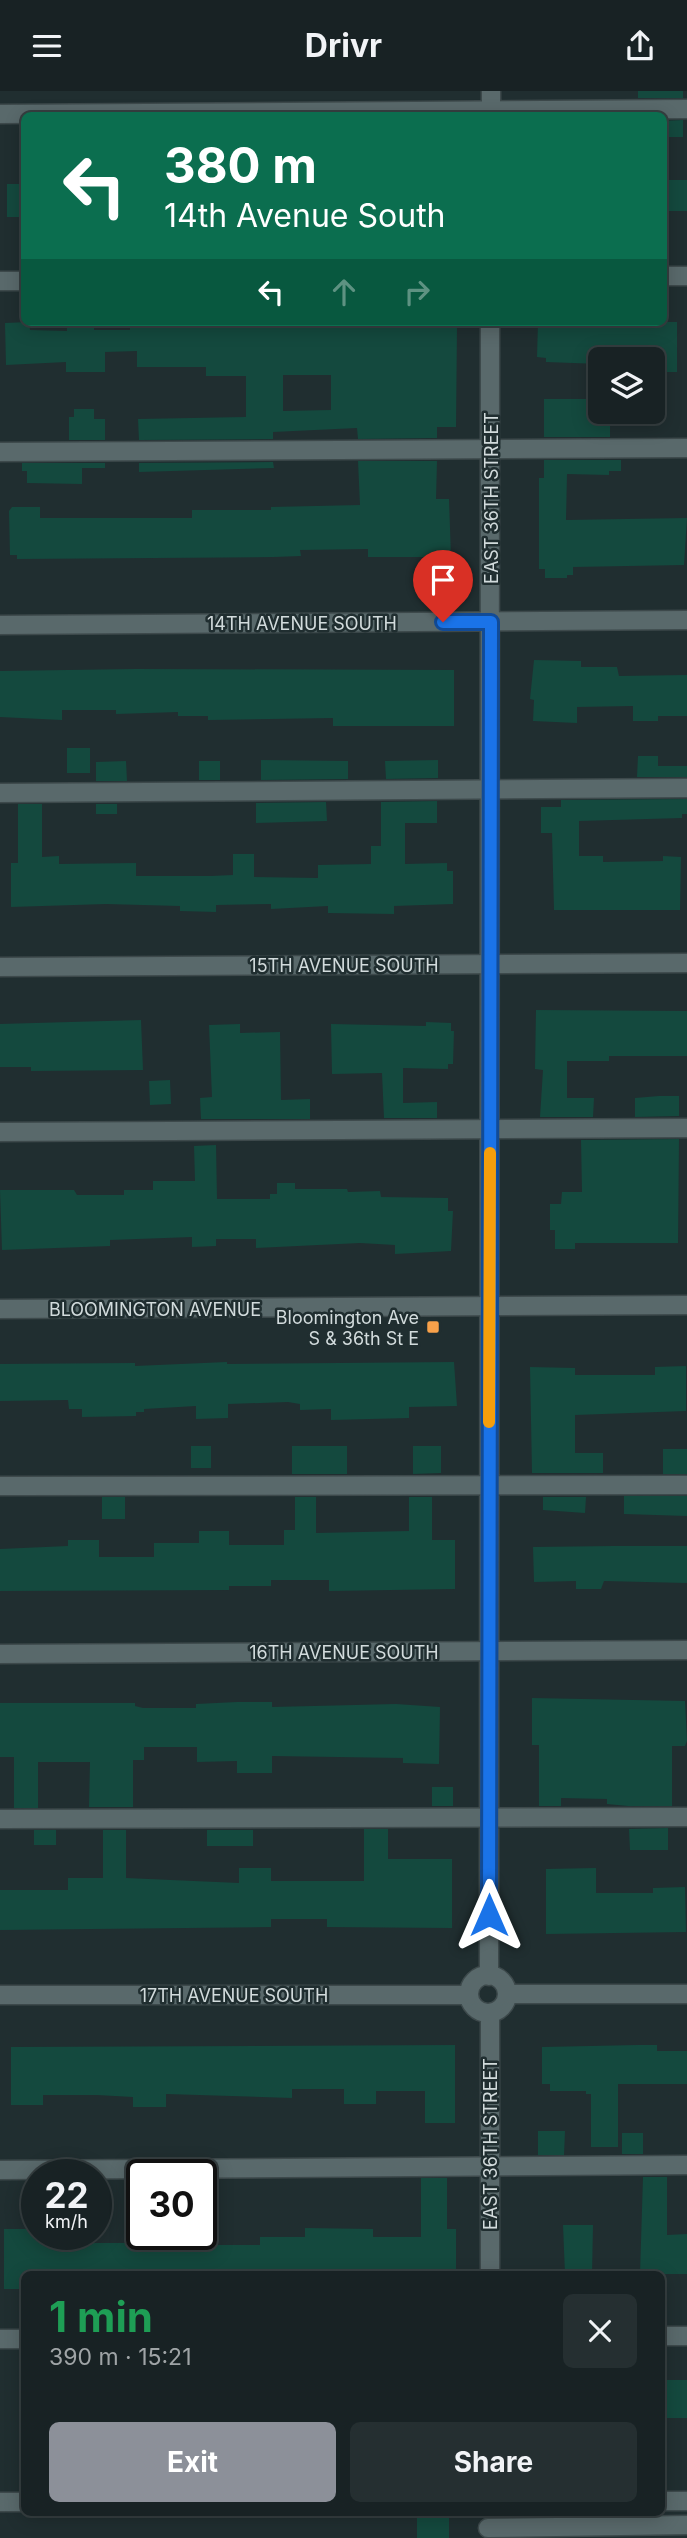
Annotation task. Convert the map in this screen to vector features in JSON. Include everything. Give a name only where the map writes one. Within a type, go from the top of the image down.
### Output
[{"type":"street","points":[[491,91],[491,112]]},
{"type":"street","points":[[540,112],[687,109]]},
{"type":"street","points":[[0,114],[21,114]]},
{"type":"street","points":[[667,276],[687,276]]},
{"type":"street","points":[[0,281],[21,281]]},
{"type":"street","name":"EAST 36TH STREET","points":[[489,1976],[490,326]]},
{"type":"street","points":[[0,452],[687,448]]},
{"type":"street","name":"14TH AVENUE SOUTH","points":[[0,625],[687,620]]},
{"type":"street","points":[[0,793],[687,788]]},
{"type":"street","name":"15TH AVENUE SOUTH","points":[[0,967],[687,963]]},
{"type":"street","points":[[0,1132],[687,1128]]},
{"type":"street","name":"BLOOMINGTON AVENUE","points":[[0,1309],[687,1305]]},
{"type":"street","points":[[0,1486],[687,1485]]},
{"type":"street","name":"16TH AVENUE SOUTH","points":[[0,1654],[687,1650]]},
{"type":"street","points":[[0,1819],[687,1817]]},
{"type":"street","points":[[489,1976],[503,1984],[506,1994],[504,2003],[490,2013],[475,2008],[469,1995],[473,1983],[489,1976]]},
{"type":"street","points":[[506,1994],[687,1994]]},
{"type":"street","name":"17TH AVENUE SOUTH","points":[[0,1995],[469,1995]]},
{"type":"street","name":"EAST 36TH STREET","points":[[490,2013],[490,2271]]},
{"type":"street","points":[[0,2170],[687,2165]]},
{"type":"street","points":[[665,2336],[687,2336]]},
{"type":"street","points":[[0,2339],[21,2339]]},
{"type":"street","points":[[665,2501],[687,2501]]},
{"type":"street","points":[[0,2502],[21,2502]]},
{"type":"street","points":[[488,2526],[630,2532],[687,2525]]},
{"type":"building","points":[[638,91],[683,91],[683,98],[638,98]]},
{"type":"building","points":[[683,120],[683,137],[667,137],[667,121]]},
{"type":"building","points":[[669,180],[687,180],[687,211],[669,211]]},
{"type":"building","points":[[7,184],[21,184],[21,217],[7,217]]},
{"type":"building","points":[[21,322],[21,326],[30,326],[30,330],[67,331],[67,326],[94,326],[94,330],[130,330],[130,326],[457,327],[456,427],[437,427],[437,438],[358,439],[357,428],[273,432],[273,439],[139,440],[138,419],[246,417],[246,376],[206,376],[206,367],[137,367],[137,351],[105,352],[105,372],[66,372],[66,362],[6,365],[5,323]],"holes":[[[283,375],[331,375],[331,410],[283,411]]]},
{"type":"building","points":[[667,322],[677,322],[677,372],[665,372],[665,347],[588,347],[588,364],[546,362],[546,358],[537,357],[538,326],[667,326]]},
{"type":"building","points":[[544,399],[588,399],[588,424],[610,424],[610,437],[544,437]]},
{"type":"building","points":[[74,409],[94,409],[94,419],[105,419],[105,440],[69,440],[69,417],[74,417]]},
{"type":"building","points":[[544,460],[621,460],[621,471],[609,471],[609,475],[567,474],[566,520],[687,518],[684,565],[573,567],[573,575],[567,575],[567,578],[545,578],[545,569],[539,569],[539,478],[544,478]]},
{"type":"building","points":[[358,461],[437,461],[436,499],[449,499],[451,557],[368,557],[368,549],[300,550],[301,556],[274,557],[17,559],[17,555],[10,555],[9,511],[12,507],[40,507],[40,518],[192,518],[192,510],[271,510],[271,507],[360,505]]},
{"type":"building","points":[[273,462],[274,468],[139,472],[139,463]]},
{"type":"building","points":[[22,463],[105,463],[105,468],[82,468],[82,484],[27,483],[27,471],[22,471]]},
{"type":"building","points":[[534,660],[581,661],[581,667],[617,667],[619,676],[687,675],[687,716],[658,716],[658,721],[633,721],[633,706],[577,707],[577,723],[533,721],[534,700],[530,699]]},
{"type":"building","points":[[454,670],[454,726],[333,726],[333,718],[208,720],[208,716],[178,716],[178,712],[116,714],[116,710],[62,710],[62,720],[0,717],[0,671]]},
{"type":"building","points":[[67,748],[90,748],[90,773],[67,773]]},
{"type":"building","points":[[638,756],[658,756],[658,766],[687,766],[687,777],[637,777]]},
{"type":"building","points":[[261,760],[348,761],[348,779],[261,780]]},
{"type":"building","points":[[438,760],[438,778],[386,779],[385,761]]},
{"type":"building","points":[[126,761],[127,781],[96,781],[96,762]]},
{"type":"building","points":[[199,761],[220,761],[220,780],[199,780]]},
{"type":"building","points":[[687,799],[687,814],[682,814],[682,818],[579,821],[579,856],[603,856],[603,862],[663,861],[663,856],[681,857],[680,910],[554,910],[552,833],[541,833],[541,807],[561,807],[561,800]]},
{"type":"building","points":[[437,801],[437,823],[405,823],[405,864],[447,863],[447,871],[453,871],[453,904],[394,906],[394,914],[328,913],[328,906],[271,909],[271,904],[216,905],[216,912],[180,911],[180,906],[106,904],[11,907],[11,863],[18,863],[18,804],[42,804],[42,857],[59,856],[59,864],[136,863],[136,876],[233,875],[233,854],[254,854],[254,877],[318,878],[318,865],[371,864],[371,846],[381,846],[381,802]]},
{"type":"building","points":[[326,802],[327,821],[256,823],[256,803]]},
{"type":"building","points":[[96,804],[117,804],[117,814],[96,814]]},
{"type":"building","points":[[536,1010],[687,1011],[687,1056],[609,1056],[609,1061],[567,1061],[567,1098],[594,1098],[593,1117],[540,1117],[543,1070],[535,1069]]},
{"type":"building","points":[[141,1020],[143,1070],[31,1071],[31,1067],[0,1067],[0,1024]]},
{"type":"building","points":[[426,1022],[451,1023],[451,1031],[454,1031],[453,1064],[448,1064],[448,1069],[403,1068],[403,1103],[437,1102],[437,1118],[384,1118],[382,1073],[332,1074],[331,1024],[426,1026]]},
{"type":"building","points":[[240,1024],[240,1033],[280,1032],[281,1100],[310,1099],[310,1119],[201,1119],[200,1098],[212,1097],[209,1025]]},
{"type":"building","points":[[170,1080],[171,1104],[150,1105],[149,1081]]},
{"type":"building","points":[[679,1096],[679,1116],[635,1117],[635,1098]]},
{"type":"building","points":[[679,1139],[678,1243],[575,1243],[575,1249],[555,1249],[555,1230],[550,1230],[550,1204],[561,1204],[562,1192],[582,1192],[581,1140]]},
{"type":"building","points":[[216,1145],[217,1199],[270,1199],[270,1194],[277,1194],[277,1183],[295,1183],[295,1189],[380,1191],[381,1197],[448,1198],[448,1211],[453,1211],[451,1251],[395,1254],[395,1245],[360,1243],[256,1248],[256,1239],[216,1239],[216,1246],[192,1247],[192,1237],[110,1240],[110,1246],[2,1250],[0,1190],[74,1190],[77,1195],[124,1195],[124,1190],[153,1190],[153,1181],[195,1181],[194,1146]]},
{"type":"building","points":[[227,1362],[454,1362],[457,1406],[409,1407],[409,1418],[331,1420],[331,1409],[300,1410],[300,1404],[288,1402],[228,1404],[228,1418],[196,1419],[196,1406],[144,1409],[144,1412],[136,1412],[136,1416],[82,1417],[82,1409],[69,1409],[68,1400],[0,1401],[0,1364],[135,1363],[135,1366]]},
{"type":"building","points":[[686,1366],[686,1411],[575,1415],[575,1453],[603,1453],[603,1473],[532,1473],[530,1367],[575,1368],[575,1375],[655,1375],[655,1367]]},
{"type":"building","points":[[191,1446],[211,1446],[211,1468],[191,1468]]},
{"type":"building","points":[[292,1446],[347,1446],[347,1474],[292,1474]]},
{"type":"building","points":[[413,1446],[441,1446],[441,1473],[413,1474]]},
{"type":"building","points":[[663,1449],[687,1449],[687,1474],[663,1474]]},
{"type":"building","points":[[624,1496],[687,1496],[687,1516],[624,1514]]},
{"type":"building","points":[[102,1497],[125,1497],[125,1519],[102,1519]]},
{"type":"building","points":[[295,1497],[316,1497],[316,1533],[409,1531],[409,1497],[432,1497],[432,1540],[455,1540],[455,1589],[329,1591],[329,1580],[271,1580],[271,1586],[229,1586],[229,1590],[0,1591],[0,1549],[68,1546],[68,1540],[99,1540],[99,1557],[154,1557],[154,1543],[199,1543],[199,1531],[229,1531],[229,1545],[284,1545],[284,1530],[295,1530]]},
{"type":"building","points":[[543,1497],[586,1497],[585,1513],[543,1510]]},
{"type":"building","points":[[687,1546],[687,1583],[604,1581],[601,1589],[576,1589],[576,1581],[534,1582],[533,1547]]},
{"type":"building","points":[[532,1698],[685,1701],[687,1741],[685,1746],[672,1746],[672,1806],[628,1806],[607,1804],[607,1799],[561,1798],[561,1806],[539,1806],[539,1745],[532,1745]]},
{"type":"building","points":[[272,1702],[272,1707],[396,1704],[440,1707],[439,1764],[403,1763],[403,1758],[272,1756],[272,1773],[237,1773],[237,1761],[197,1762],[197,1747],[144,1747],[144,1760],[133,1760],[133,1807],[89,1807],[90,1762],[38,1762],[38,1808],[14,1808],[14,1757],[0,1757],[0,1703],[135,1703],[135,1706],[143,1708],[196,1708],[196,1704]]},
{"type":"building","points":[[432,1787],[453,1787],[453,1806],[432,1806]]},
{"type":"building","points":[[668,1828],[668,1850],[630,1850],[629,1829]]},
{"type":"building","points":[[364,1829],[388,1829],[388,1859],[452,1859],[452,1928],[327,1927],[327,1919],[271,1919],[271,1927],[0,1930],[0,1890],[68,1890],[68,1878],[103,1878],[103,1830],[126,1830],[126,1878],[239,1883],[239,1868],[271,1868],[271,1881],[364,1881]]},
{"type":"building","points":[[34,1830],[56,1830],[56,1845],[34,1845]]},
{"type":"building","points":[[207,1830],[253,1830],[253,1846],[207,1846]]},
{"type":"building","points":[[596,1868],[596,1893],[653,1893],[653,1888],[685,1887],[686,1932],[546,1934],[546,1869]]},
{"type":"building","points":[[455,2045],[455,2123],[425,2123],[425,2091],[376,2091],[376,2104],[344,2104],[344,2089],[292,2089],[292,2098],[166,2094],[166,2107],[133,2107],[133,2097],[97,2095],[43,2095],[43,2105],[11,2105],[11,2047]]},
{"type":"building","points":[[657,2045],[657,2051],[687,2051],[687,2084],[618,2084],[618,2147],[591,2147],[591,2094],[586,2094],[586,2091],[550,2091],[550,2084],[542,2084],[542,2047]]},
{"type":"building","points":[[538,2131],[565,2131],[564,2155],[538,2155]]},
{"type":"building","points":[[622,2133],[643,2133],[643,2154],[622,2154]]},
{"type":"building","points":[[643,2177],[667,2177],[667,2235],[687,2234],[687,2274],[640,2271]]},
{"type":"building","points":[[421,2178],[447,2178],[447,2229],[456,2229],[456,2271],[21,2271],[21,2289],[4,2289],[4,2229],[21,2229],[21,2250],[112,2250],[112,2243],[126,2243],[126,2250],[217,2250],[217,2245],[260,2245],[260,2237],[305,2237],[305,2228],[373,2229],[373,2237],[421,2237]]},
{"type":"building","points":[[563,2225],[593,2225],[592,2271],[565,2271]]},
{"type":"building","points":[[665,2380],[687,2380],[687,2418],[665,2418]]},
{"type":"building","points":[[417,2516],[449,2516],[449,2538],[417,2538]]},
{"type":"slow traffic","points":[[489,1422],[490,1153]]},
{"type":"place","name":"Bloomington Ave S & 36th St E","points":[[433,1327]]},
{"type":"route","points":[[443,622],[491,622],[489,1915]]}]
